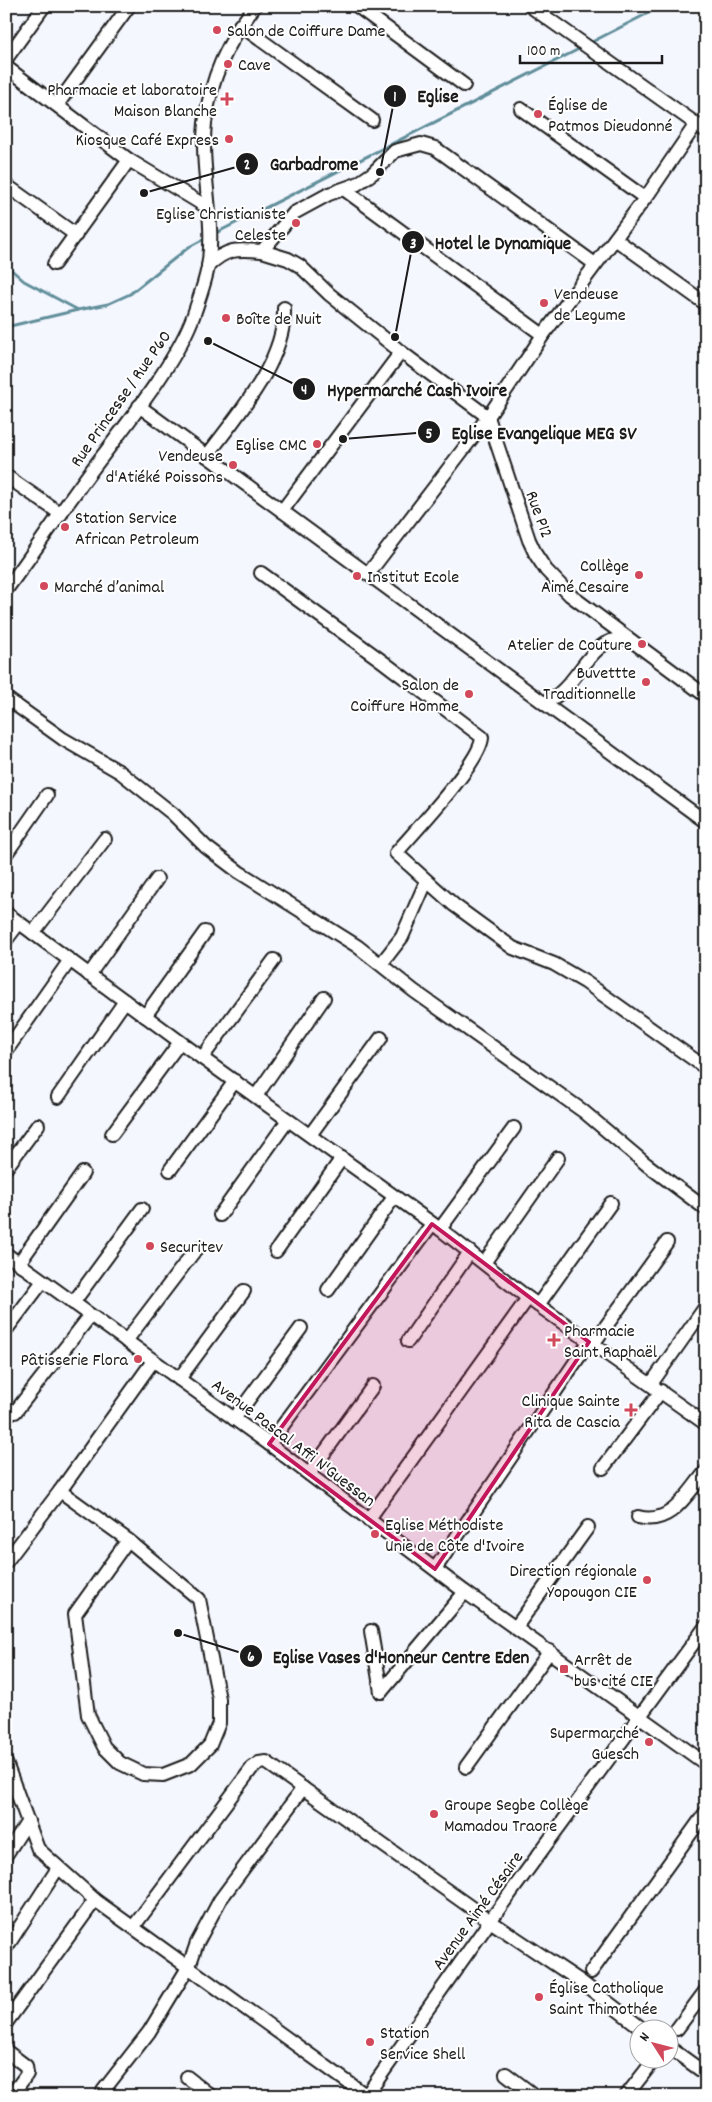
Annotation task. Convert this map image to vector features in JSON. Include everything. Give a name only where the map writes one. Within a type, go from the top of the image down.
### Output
[{"type":"street","points":[[6,58],[44,6]]},
{"type":"street","points":[[57,105],[129,6]]},
{"type":"street","name":"Rue Princesse / Rue P60","points":[[6,590],[139,406],[188,330],[208,266],[209,228],[205,124],[210,96],[226,48],[240,25],[255,6]]},
{"type":"street","points":[[357,6],[464,85]]},
{"type":"street","points":[[368,574],[488,417],[543,335],[595,264],[701,127],[530,6]]},
{"type":"street","points":[[240,25],[372,120]]},
{"type":"street","points":[[6,67],[129,160],[207,207]]},
{"type":"street","points":[[521,109],[645,198]]},
{"type":"street","points":[[262,251],[294,213],[329,194],[345,190],[369,177],[395,151],[421,144],[429,145],[595,264]]},
{"type":"street","points":[[54,264],[129,160]]},
{"type":"street","points":[[6,185],[76,235]]},
{"type":"street","points":[[345,190],[543,335]]},
{"type":"street","points":[[615,239],[706,304]]},
{"type":"street","points":[[208,266],[218,256],[232,250],[262,251],[288,259],[300,266],[329,294],[401,352],[488,417]]},
{"type":"street","points":[[207,456],[267,372],[283,329],[284,308]]},
{"type":"street","points":[[282,511],[401,352]]},
{"type":"street","points":[[139,406],[706,822]]},
{"type":"street","name":"Rue P12","points":[[488,417],[536,555],[556,583],[625,638],[706,696]]},
{"type":"street","points":[[6,476],[61,514]]},
{"type":"street","points":[[260,573],[382,661],[482,737],[479,748],[463,773],[396,853],[426,882],[513,948],[554,964],[585,982],[706,1068]]},
{"type":"street","points":[[544,703],[563,693],[602,644],[614,638],[625,638]]},
{"type":"street","points":[[6,698],[63,739],[120,772],[160,802],[206,847],[239,872],[357,946],[452,1019],[583,1111],[646,1164],[706,1209]]},
{"type":"street","points":[[6,854],[47,795]]},
{"type":"street","points":[[34,933],[105,839]]},
{"type":"street","points":[[90,975],[158,879]]},
{"type":"street","points":[[381,964],[402,937],[426,882]]},
{"type":"street","points":[[6,913],[125,1002],[470,1252],[533,1301],[705,1422]]},
{"type":"street","points":[[6,940],[19,922]]},
{"type":"street","points":[[146,1016],[205,932]]},
{"type":"street","points":[[6,1051],[70,960]]},
{"type":"street","points":[[202,1058],[274,960]]},
{"type":"street","points":[[256,1096],[324,998]]},
{"type":"street","points":[[58,1097],[125,1002]]},
{"type":"street","points":[[310,1135],[381,1038]]},
{"type":"street","points":[[112,1134],[180,1042]]},
{"type":"street","points":[[170,1170],[235,1081]]},
{"type":"street","points":[[220,1215],[288,1120]]},
{"type":"street","points":[[6,1168],[38,1126]]},
{"type":"street","points":[[269,1444],[514,1128]]},
{"type":"street","points":[[276,1251],[342,1158]]},
{"type":"street","points":[[484,1263],[558,1158]]},
{"type":"street","points":[[18,1263],[83,1173]]},
{"type":"street","points":[[328,1290],[394,1197]]},
{"type":"street","points":[[368,1520],[533,1301],[611,1203]]},
{"type":"street","points":[[73,1303],[142,1209]]},
{"type":"street","points":[[435,1569],[591,1343],[667,1242]]},
{"type":"street","points":[[126,1341],[196,1249]]},
{"type":"street","points":[[408,1341],[470,1252]]},
{"type":"street","name":"Avenue Pascal Affi N'Guessan","points":[[6,1254],[234,1418],[464,1592],[550,1651],[706,1764]]},
{"type":"street","points":[[6,1330],[43,1281]]},
{"type":"street","points":[[180,1379],[244,1291]]},
{"type":"street","points":[[603,1468],[656,1388],[706,1306]]},
{"type":"street","points":[[15,1412],[90,1316]]},
{"type":"street","points":[[234,1418],[301,1328]]},
{"type":"street","points":[[6,1562],[60,1491],[153,1361]]},
{"type":"street","points":[[309,1474],[373,1386]]},
{"type":"street","points":[[638,1517],[655,1520],[664,1517],[673,1510],[706,1471]]},
{"type":"street","points":[[60,1491],[128,1540],[199,1599],[219,1699],[219,1723],[210,1745],[191,1764],[163,1775],[143,1774],[120,1763],[104,1746],[88,1715],[75,1614],[128,1540]]},
{"type":"street","points":[[516,1627],[588,1527]]},
{"type":"street","points":[[371,1631],[381,1692],[464,1592]]},
{"type":"street","name":"Avenue Aimé Césaire","points":[[366,2096],[490,1921],[640,1716],[702,1641],[706,1626]]},
{"type":"street","points":[[466,1767],[550,1651]]},
{"type":"street","points":[[134,1926],[252,1768],[259,1763],[266,1762],[490,1921],[580,1981],[631,2020]]},
{"type":"street","points":[[6,1763],[38,1849],[58,1868],[95,1900],[134,1926],[366,2096]]},
{"type":"street","points":[[6,1799],[14,1788]]},
{"type":"street","points":[[103,2091],[149,2032],[189,1966],[197,1942],[220,1900],[303,1788]]},
{"type":"street","points":[[591,1972],[706,1812]]},
{"type":"street","points":[[6,1856],[28,1821]]},
{"type":"street","points":[[6,1948],[58,1868]]},
{"type":"street","points":[[6,2023],[95,1900]]},
{"type":"street","points":[[680,2025],[706,1990]]},
{"type":"street","points":[[6,2051],[26,2066],[28,2074],[11,2096]]},
{"type":"street","points":[[680,2055],[706,2074]]},
{"type":"street","points":[[626,2096],[646,2070]]},
{"type":"street","points":[[506,2074],[535,2096]]},
{"type":"street","points":[[186,2077],[211,2096]]},
{"type":"highlighted area","points":[[432,1224],[589,1342],[435,1569],[269,1444]]},
{"type":"waterway","points":[[588,44],[662,6]]},
{"type":"waterway","points":[[214,234],[583,47]]},
{"type":"waterway","points":[[6,265],[24,281],[78,310],[108,304],[130,294],[189,247],[206,238]]},
{"type":"waterway","points":[[6,327],[78,310]]},
{"type":"place","name":"Salon de Coiffure Dame","points":[[217,30]]},
{"type":"place","name":"Cave","points":[[228,64]]},
{"type":"place","name":"Pharmacie et laboratoire Maison Blanche","points":[[227,99]]},
{"type":"place","name":"Église de Patmos Dieudonné","points":[[538,114]]},
{"type":"place","name":"Kiosque Café Express","points":[[229,139]]},
{"type":"place","name":"Eglise","points":[[380,172]]},
{"type":"place","name":"Garbadrome","points":[[144,193]]},
{"type":"place","name":"Eglise Christianiste Celeste","points":[[296,223]]},
{"type":"place","name":"Vendeuse de Legume","points":[[544,303]]},
{"type":"place","name":"Boîte de Nuit","points":[[226,318]]},
{"type":"place","name":"Hotel le Dynamique","points":[[395,337]]},
{"type":"place","name":"Hypermarché Cash Ivoire","points":[[208,341]]},
{"type":"place","name":"Eglise Evangelique MEG SV","points":[[343,439]]},
{"type":"place","name":"Eglise CMC","points":[[317,444]]},
{"type":"place","name":"Vendeuse d'Atiéké Poissons","points":[[233,465]]},
{"type":"place","name":"Station Service African Petroleum","points":[[65,527]]},
{"type":"place","name":"Collège Aimé Cesaire","points":[[639,575]]},
{"type":"place","name":"Institut Ecole","points":[[357,576]]},
{"type":"place","name":"Marché d’animal","points":[[44,586]]},
{"type":"place","name":"Atelier de Couture","points":[[642,644]]},
{"type":"place","name":"Buvettte Traditionnelle","points":[[646,682]]},
{"type":"place","name":"Salon de Coiffure Homme","points":[[469,694]]},
{"type":"place","name":"Securitev","points":[[150,1246]]},
{"type":"place","name":"Pharmacie Saint Raphaël","points":[[554,1340]]},
{"type":"place","name":"Pâtisserie Flora","points":[[138,1359]]},
{"type":"place","name":"Clinique Sainte Rita de Cascia","points":[[631,1410]]},
{"type":"place","name":"Eglise Méthodiste Unie de Côte d'Ivoire","points":[[375,1534]]},
{"type":"place","name":"Direction régionale Yopougon CIE","points":[[647,1580]]},
{"type":"place","name":"Eglise Vases d'Honneur Centre Eden","points":[[178,1633]]},
{"type":"place","name":"Arrêt de bus cité CIE","points":[[564,1669]]},
{"type":"place","name":"Supermarché Guesch","points":[[649,1742]]},
{"type":"place","name":"Groupe Segbe Collège Mamadou Traore","points":[[434,1814]]},
{"type":"place","name":"Église Catholique Saint Thimothée","points":[[539,1997]]},
{"type":"place","name":"Station Service Shell","points":[[370,2042]]}]
